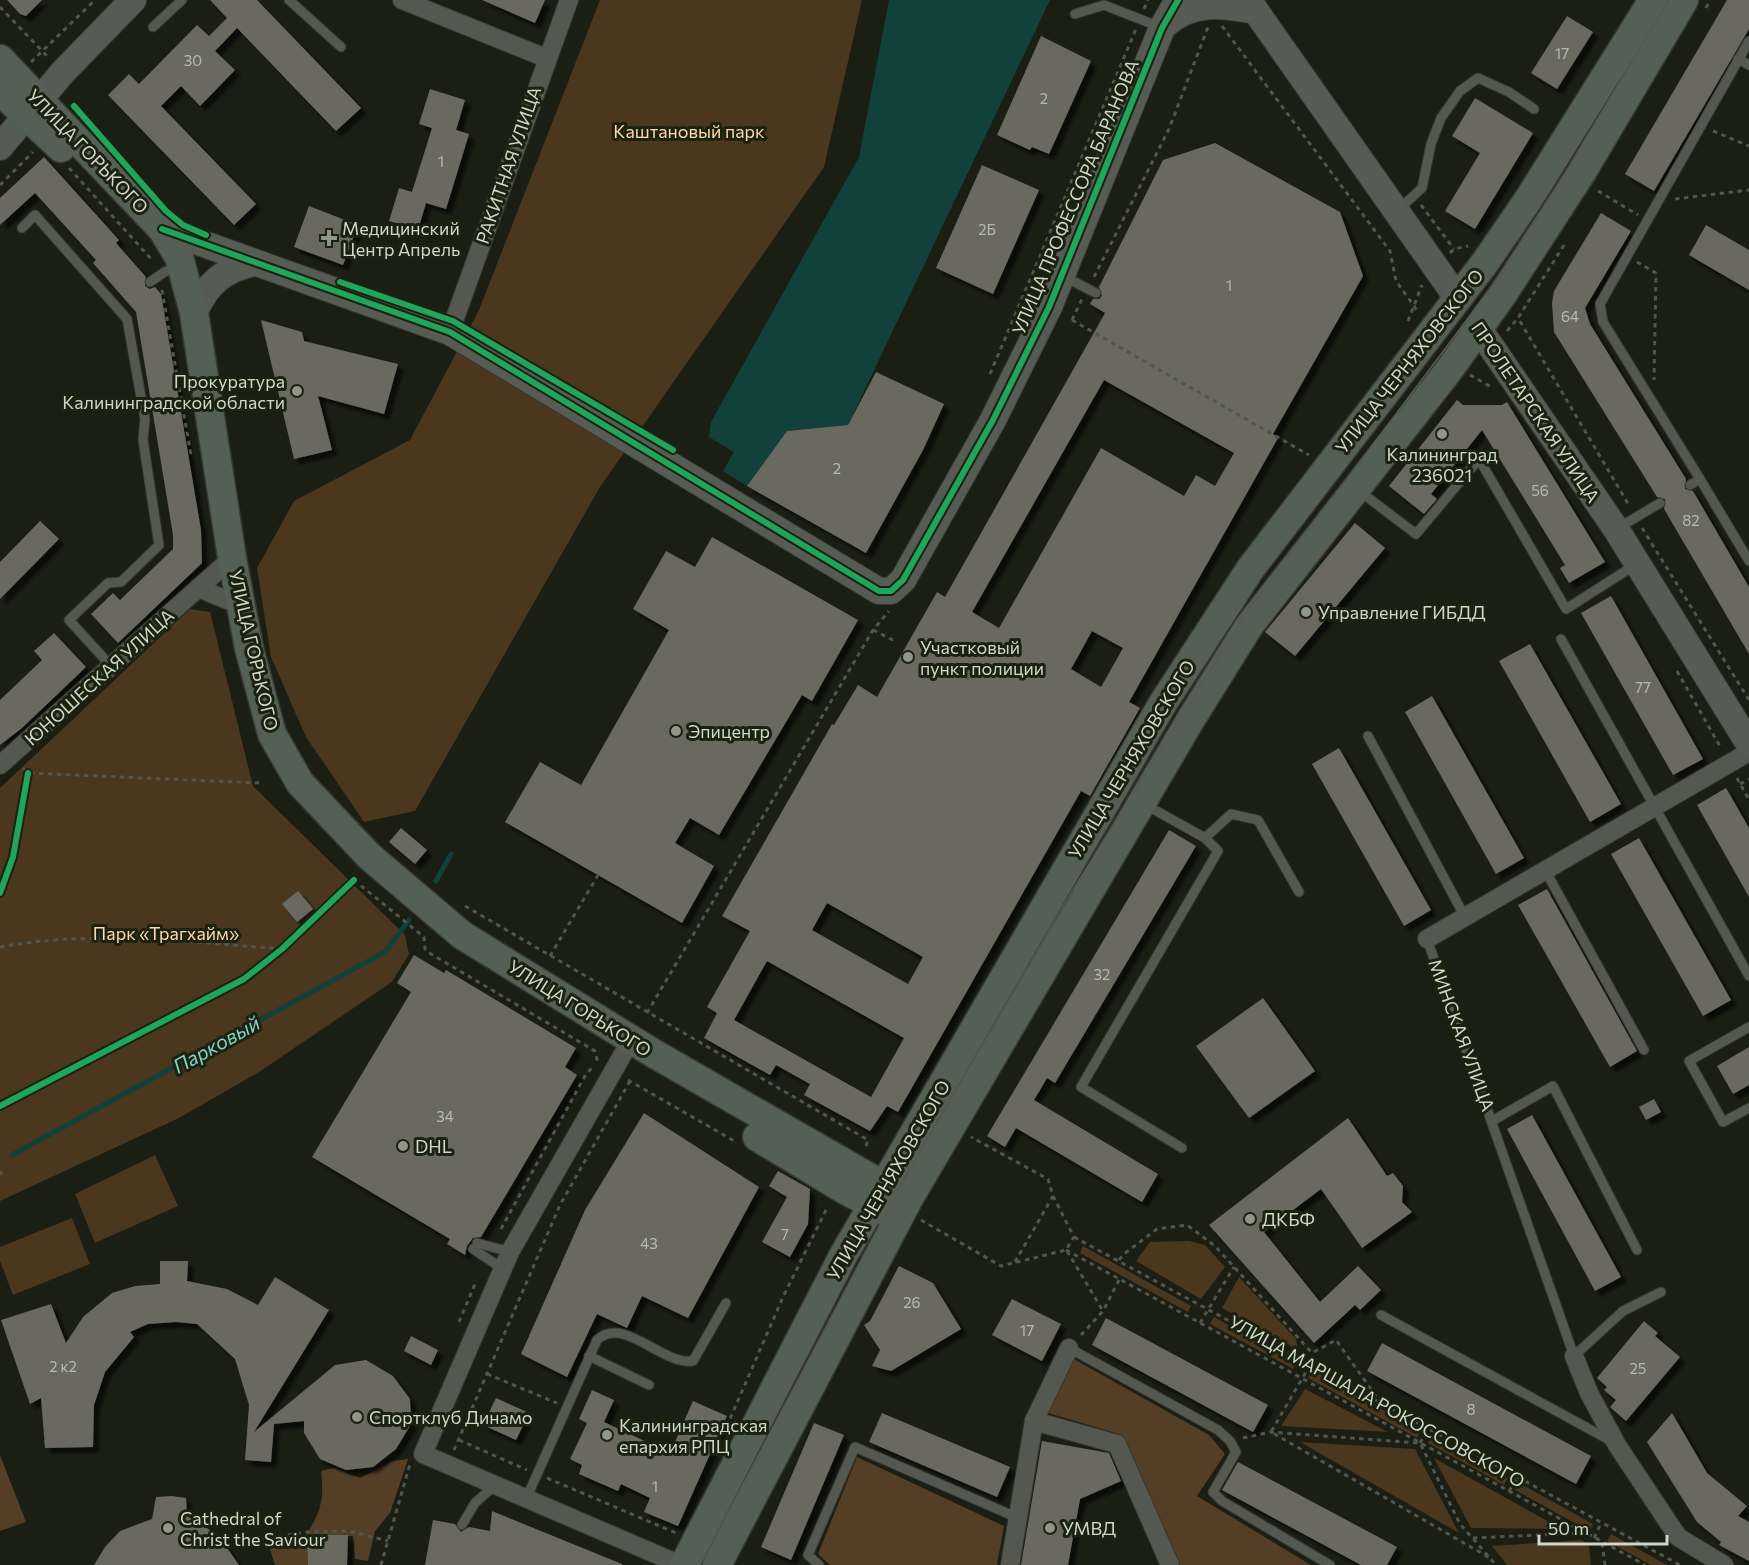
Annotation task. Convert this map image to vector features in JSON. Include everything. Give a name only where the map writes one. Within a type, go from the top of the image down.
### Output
[{"type":"main road","name":"УЛИЦА ЧЕРНЯХОВСКОГО","points":[[682,1565],[806,1324],[878,1195],[1169,693],[1318,461],[1458,299],[1528,200],[1653,0]]},
{"type":"main road","name":"УЛИЦА ЧЕРНЯХОВСКОГО","points":[[717,1565],[909,1212],[1142,803],[1249,626],[1479,328],[1582,172],[1684,0]]},
{"type":"main road","name":"УЛИЦА ГОРЬКОГО","points":[[0,58],[20,123]]},
{"type":"main road","name":"УЛИЦА ГОРЬКОГО","points":[[0,91],[20,123],[162,229],[178,257],[194,313],[227,562],[227,600],[249,714],[257,739],[280,785],[300,812],[439,942],[480,970],[624,1062],[838,1186],[878,1195],[909,1212]]},
{"type":"main road","name":"УЛИЦА ГОРЬКОГО","points":[[20,123],[48,134],[150,242],[190,383],[227,562],[272,734],[300,783],[369,856],[454,929],[624,1062]]},
{"type":"main road","name":"ПРОЛЕТАРСКАЯ УЛИЦА","points":[[1458,299],[1479,328]]},
{"type":"main road","points":[[1318,461],[1357,489]]},
{"type":"street","points":[[20,123],[63,72],[133,0]]},
{"type":"street","points":[[402,0],[546,58]]},
{"type":"street","name":"РАКИТНАЯ УЛИЦА","points":[[450,332],[546,58],[569,0]]},
{"type":"street","name":"УЛИЦА ПРОФЕССОРА БАРАНОВА","points":[[891,591],[903,580],[987,430],[1049,307],[1063,276],[1151,23],[1168,0]]},
{"type":"street","name":"УЛИЦА ПРОФЕССОРА БАРАНОВА","points":[[1151,23],[1178,0]]},
{"type":"street","points":[[1151,23],[1206,4],[1252,6]]},
{"type":"street","name":"ПРОЛЕТАРСКАЯ УЛИЦА","points":[[1252,6],[1458,299]]},
{"type":"street","points":[[162,229],[450,332],[855,577],[879,591],[891,591]]},
{"type":"street","points":[[194,313],[202,294],[214,280],[234,267],[254,263]]},
{"type":"street","name":"ПРОЛЕТАРСКАЯ УЛИЦА","points":[[1479,328],[1616,529],[1749,744]]},
{"type":"street","name":"ЮНОШЕСКАЯ УЛИЦА","points":[[5,760],[227,562]]},
{"type":"street","points":[[198,588],[227,600]]},
{"type":"street","name":"МИНСКАЯ УЛИЦА","points":[[1427,939],[1749,752]]},
{"type":"street","points":[[624,1062],[510,1252],[417,1458],[448,1465],[682,1565]]},
{"type":"street","points":[[1010,1565],[1034,1421],[1070,1348]]},
{"type":"street","name":"МИНСКАЯ УЛИЦА","points":[[1574,1356],[1589,1393],[1617,1445]]},
{"type":"street","points":[[1034,1421],[1116,1444],[1170,1565]]},
{"type":"street","points":[[1617,1445],[1678,1537],[1724,1565]]},
{"type":"lane","points":[[153,27],[182,0]]},
{"type":"lane","points":[[289,0],[341,47]]},
{"type":"lane","points":[[1075,14],[1104,5],[1151,23]]},
{"type":"lane","points":[[1749,41],[1600,304],[1604,322],[1749,561]]},
{"type":"lane","points":[[1738,59],[1749,66]]},
{"type":"lane","points":[[1396,212],[1422,188],[1431,144],[1441,118],[1460,91],[1478,78],[1509,92],[1534,109]]},
{"type":"lane","points":[[22,228],[35,215],[124,306],[127,319],[145,419],[143,440],[159,545],[121,582],[108,583],[69,620],[111,666]]},
{"type":"lane","points":[[1063,276],[1091,291]]},
{"type":"lane","points":[[1357,489],[1416,534],[1479,459],[1566,609],[1637,564]]},
{"type":"lane","points":[[1690,485],[1700,479]]},
{"type":"lane","points":[[1616,529],[1660,503]]},
{"type":"lane","points":[[1561,639],[1749,976]]},
{"type":"lane","points":[[1368,736],[1465,917]]},
{"type":"lane","points":[[1142,803],[1205,838],[1218,851],[1081,1087],[1182,1148]]},
{"type":"lane","points":[[1205,838],[1231,814],[1258,820],[1299,892]]},
{"type":"lane","points":[[1545,870],[1644,1050]]},
{"type":"lane","name":"МИНСКАЯ УЛИЦА","points":[[1427,939],[1574,1356]]},
{"type":"lane","points":[[1749,1027],[1689,1061],[1723,1122],[1749,1108]]},
{"type":"lane","points":[[1492,1121],[1553,1086],[1638,1250]]},
{"type":"lane","points":[[502,1269],[475,1246],[510,1252]]},
{"type":"lane","points":[[1574,1356],[1623,1311],[1661,1292]]},
{"type":"lane","points":[[526,1499],[597,1340],[611,1332],[619,1333],[680,1360],[693,1361],[726,1303]]},
{"type":"lane","points":[[1381,1315],[1617,1445]]},
{"type":"lane","points":[[1070,1348],[1218,1430],[1230,1441],[1236,1452],[1213,1492],[1222,1501],[1330,1565]]},
{"type":"lane","points":[[590,1356],[649,1385]]},
{"type":"lane","points":[[819,1565],[808,1555],[855,1447],[1018,1518]]},
{"type":"lane","points":[[462,1525],[475,1503],[495,1485]]},
{"type":"path","points":[[42,52],[95,0]]},
{"type":"path","points":[[988,379],[1024,291],[1151,23],[1148,0]]},
{"type":"path","points":[[0,7],[63,72]]},
{"type":"path","points":[[1220,24],[1390,251],[1396,281],[1415,307]]},
{"type":"path","points":[[1072,320],[1091,291],[1169,129],[1209,25]]},
{"type":"path","points":[[0,185],[35,150],[20,123]]},
{"type":"path","points":[[1701,126],[1749,146]]},
{"type":"path","points":[[62,160],[150,257],[159,276],[192,462]]},
{"type":"path","points":[[1658,201],[1749,190]]},
{"type":"path","points":[[1598,191],[1647,220]]},
{"type":"path","points":[[1627,255],[1656,273],[1653,403]]},
{"type":"path","points":[[1024,291],[1318,461]]},
{"type":"path","points":[[647,1013],[873,630],[896,602],[891,591]]},
{"type":"path","points":[[873,630],[893,640]]},
{"type":"path","points":[[950,670],[969,680]]},
{"type":"path","points":[[5,760],[28,773],[259,783]]},
{"type":"path","points":[[1740,784],[1749,779]]},
{"type":"path","points":[[550,956],[598,875]]},
{"type":"path","points":[[354,880],[424,937],[425,950],[430,954],[595,1052],[598,1063],[624,1062],[741,1145]]},
{"type":"path","points":[[460,903],[868,1140]]},
{"type":"path","points":[[0,947],[33,941],[143,939],[282,949]]},
{"type":"path","points":[[448,1465],[624,1062]]},
{"type":"path","points":[[909,1212],[1001,1266],[1066,1250],[1074,1237],[1053,1196],[1048,1179],[968,1135]]},
{"type":"path","points":[[1015,1262],[1053,1196]]},
{"type":"path","points":[[722,1438],[783,1297],[829,1204],[833,1201]]},
{"type":"path","points":[[1119,1261],[1124,1254],[1157,1230],[1187,1225],[1215,1246],[1312,1353],[1336,1340],[1381,1403]]},
{"type":"path","points":[[1066,1250],[1104,1311]]},
{"type":"path","points":[[1200,1323],[1234,1267]]},
{"type":"path","points":[[1070,1348],[1104,1311],[1120,1279]]},
{"type":"path","points":[[1271,1432],[1310,1365]]},
{"type":"path","points":[[487,1374],[566,1407]]},
{"type":"path","points":[[1420,1443],[1428,1429]]},
{"type":"path","points":[[1271,1432],[1490,1558]]},
{"type":"path","points":[[1230,1441],[1271,1432],[1420,1443]]},
{"type":"path","points":[[459,1440],[679,1534],[684,1529]]},
{"type":"path","points":[[1420,1443],[1460,1524],[1496,1565]]},
{"type":"path","points":[[381,1565],[417,1458]]},
{"type":"path","points":[[1509,1491],[1517,1478]]},
{"type":"path","points":[[1594,1538],[1601,1523]]},
{"type":"path","points":[[261,1539],[307,1532],[349,1531],[388,1541]]},
{"type":"path","points":[[1473,1538],[1585,1533]]},
{"type":"path","points":[[1602,1542],[1605,1565]]},
{"type":"green space","name":"Каштановый парк","points":[[600,0],[862,0],[824,167],[600,487],[415,811],[364,822],[306,737],[271,657],[257,568],[294,501],[410,440],[479,310]]},
{"type":"green space","name":"Парк «Трагхайм»","points":[[190,609],[210,612],[253,786],[405,935],[409,954],[392,982],[259,1072],[179,1118],[0,1201],[0,788]]},
{"type":"green space","points":[[155,1155],[178,1206],[95,1243],[75,1194]]},
{"type":"green space","points":[[72,1218],[90,1264],[13,1295],[0,1261],[0,1247]]},
{"type":"green space","points":[[1189,1241],[1205,1245],[1225,1267],[1201,1299],[1136,1261],[1150,1242]]},
{"type":"green space","points":[[1083,1246],[1191,1306],[1188,1312],[1080,1253]]},
{"type":"green space","points":[[1239,1277],[1296,1339],[1298,1350],[1222,1308]]},
{"type":"green space","points":[[1214,1317],[1296,1362],[1293,1369],[1210,1324]]},
{"type":"green space","points":[[1312,1370],[1421,1431],[1417,1438],[1308,1378]]},
{"type":"green space","points":[[1305,1389],[1388,1432],[1281,1426]]},
{"type":"green space","points":[[1432,1436],[1508,1478],[1504,1485],[1428,1443]]},
{"type":"green space","points":[[1300,1442],[1415,1449],[1459,1533]]},
{"type":"green space","points":[[1434,1458],[1562,1529],[1471,1528]]},
{"type":"green space","points":[[1519,1483],[1593,1524],[1589,1531],[1515,1490]]},
{"type":"green space","points":[[1611,1534],[1667,1565],[1651,1565],[1607,1541]]},
{"type":"green space","points":[[1582,1540],[1589,1546],[1591,1565],[1507,1565],[1492,1546]]},
{"type":"shaded area","points":[[1072,1358],[1209,1435],[1225,1454],[1197,1496],[1311,1565],[1175,1565],[1119,1434],[1048,1413]]},
{"type":"shaded area","points":[[0,1455],[26,1522],[0,1531]]},
{"type":"shaded area","points":[[857,1457],[1004,1526],[997,1565],[830,1565],[818,1554]]},
{"type":"shaded area","points":[[408,1459],[390,1513],[375,1531],[368,1561],[355,1559],[353,1536],[317,1535],[316,1543],[307,1544],[308,1565],[275,1565],[269,1546],[302,1543],[313,1524],[321,1501],[321,1471],[334,1468],[360,1478],[393,1461]]},
{"type":"water","points":[[889,0],[1050,0],[848,425],[787,431],[747,486],[723,471],[734,452],[709,437],[711,422],[859,157]]},
{"type":"building","points":[[7,0],[42,0],[26,16],[20,14]]},
{"type":"building","points":[[210,0],[257,0],[361,108],[336,131],[237,28],[215,51],[235,70],[200,106],[181,86],[161,106],[256,204],[234,225],[108,95],[129,74],[139,84],[197,25],[209,36],[227,18]]},
{"type":"building","points":[[482,0],[545,0],[535,23]]},
{"type":"building","points":[[1727,0],[1749,0],[1749,29],[1654,191],[1625,174]]},
{"type":"building","points":[[1567,16],[1593,32],[1557,89],[1531,73]]},
{"type":"building","points":[[1041,36],[1091,61],[1049,154],[1032,147],[1030,150],[997,135]]},
{"type":"building","points":[[430,89],[465,100],[456,130],[469,134],[446,209],[426,203],[418,230],[389,221],[399,188],[412,192],[432,128],[419,124]]},
{"type":"building","points":[[1475,98],[1533,133],[1475,229],[1445,211],[1480,153],[1452,136]]},
{"type":"building","points":[[1215,143],[1340,212],[1363,276],[1273,434],[1278,438],[1129,702],[1140,708],[1090,796],[1081,791],[898,1112],[887,1106],[870,1131],[804,1095],[810,1084],[776,1065],[770,1075],[704,1038],[717,1013],[707,1007],[750,931],[722,916],[832,724],[834,725],[858,685],[877,697],[937,592],[945,597],[1105,313],[1090,304],[1093,299],[1099,299],[1102,296],[1099,287],[1163,160]],"holes":[[[1104,380],[1234,453],[1215,486],[1196,475],[1184,496],[1101,448],[999,628],[972,612]],[[1092,631],[1123,648],[1101,687],[1071,669]],[[827,903],[923,957],[908,984],[812,930]],[[767,961],[904,1038],[871,1097],[734,1020]]]},
{"type":"building","points":[[44,157],[119,240],[116,243],[146,277],[145,286],[150,289],[155,287],[161,294],[201,530],[202,563],[118,643],[91,614],[113,593],[120,600],[173,549],[173,535],[136,312],[93,263],[96,260],[35,193],[0,225],[0,198]]},
{"type":"building","points":[[982,165],[1039,190],[993,294],[936,268]]},
{"type":"building","points":[[309,206],[358,225],[343,265],[294,247]]},
{"type":"building","points":[[1601,213],[1631,231],[1585,308],[1590,324],[1686,479],[1685,489],[1693,491],[1749,587],[1749,654],[1664,509],[1665,499],[1657,497],[1554,332],[1552,303],[1554,291]]},
{"type":"building","points":[[1706,225],[1749,250],[1749,290],[1689,255]]},
{"type":"building","points":[[261,320],[302,332],[304,341],[398,364],[384,414],[318,396],[332,450],[294,459]]},
{"type":"building","points":[[876,372],[944,404],[923,450],[866,553],[747,486],[787,431],[848,425]]},
{"type":"building","points":[[1457,400],[1463,405],[1502,405],[1507,402],[1605,562],[1569,583],[1560,568],[1565,565],[1482,430],[1431,494],[1437,499],[1424,514],[1389,486]]},
{"type":"building","points":[[40,521],[59,539],[0,599],[0,562]]},
{"type":"building","points":[[1355,523],[1385,548],[1295,656],[1265,632]]},
{"type":"building","name":"Эпицентр","points":[[712,537],[858,620],[812,701],[802,695],[719,835],[690,818],[675,843],[714,866],[682,923],[505,822],[540,762],[581,785],[669,630],[633,609],[666,551],[695,567]]},
{"type":"building","points":[[1611,596],[1703,759],[1673,775],[1581,613]]},
{"type":"building","points":[[54,633],[86,667],[22,728],[0,745],[0,700],[42,660],[34,651]]},
{"type":"building","points":[[1530,644],[1621,804],[1590,822],[1499,661]]},
{"type":"building","points":[[1432,696],[1524,858],[1496,874],[1405,712]]},
{"type":"building","points":[[1339,748],[1431,910],[1404,926],[1312,764]]},
{"type":"building","points":[[1726,788],[1749,828],[1749,897],[1697,805]]},
{"type":"building","points":[[401,828],[427,850],[415,864],[389,842]]},
{"type":"building","points":[[1169,830],[1196,846],[1055,1083],[1047,1078],[1034,1100],[1158,1174],[1142,1202],[1016,1128],[1005,1147],[987,1136]]},
{"type":"building","points":[[1639,838],[1731,1000],[1703,1016],[1611,854]]},
{"type":"building","points":[[1547,889],[1637,1051],[1610,1067],[1518,905]]},
{"type":"building","points":[[298,891],[313,909],[297,922],[282,904]]},
{"type":"building","points":[[414,955],[444,973],[446,970],[576,1048],[565,1067],[577,1075],[481,1237],[473,1238],[467,1246],[465,1255],[447,1244],[450,1239],[312,1157],[411,992],[397,983]]},
{"type":"building","points":[[1263,998],[1315,1071],[1249,1118],[1196,1046]]},
{"type":"building","points":[[1749,1047],[1749,1085],[1733,1094],[1717,1066]]},
{"type":"building","points":[[1654,1099],[1661,1112],[1646,1120],[1639,1107]]},
{"type":"building","points":[[644,1113],[759,1187],[688,1318],[642,1296],[627,1328],[597,1314],[567,1377],[521,1354],[585,1210]]},
{"type":"building","points":[[1532,1115],[1621,1277],[1595,1291],[1507,1129]]},
{"type":"building","name":"ДКБФ","points":[[1348,1118],[1387,1176],[1393,1173],[1403,1186],[1402,1202],[1412,1212],[1362,1248],[1321,1189],[1264,1232],[1320,1302],[1358,1266],[1381,1290],[1360,1310],[1355,1305],[1314,1343],[1209,1225]]},
{"type":"building","points":[[778,1171],[810,1189],[808,1224],[790,1257],[762,1242],[787,1197],[769,1186]]},
{"type":"building","points":[[160,1261],[188,1261],[187,1281],[227,1289],[258,1305],[275,1277],[329,1310],[254,1432],[335,1365],[366,1360],[393,1376],[410,1399],[411,1424],[396,1449],[373,1467],[346,1470],[320,1459],[304,1433],[304,1421],[274,1424],[271,1462],[245,1460],[249,1405],[235,1359],[197,1324],[176,1322],[148,1324],[130,1332],[134,1337],[105,1372],[94,1405],[93,1447],[45,1448],[41,1398],[30,1404],[1,1320],[51,1304],[66,1343],[83,1317],[112,1293],[135,1286],[160,1284]]},
{"type":"building","points":[[899,1266],[933,1283],[961,1329],[891,1371],[872,1366],[880,1350],[864,1325],[870,1321]]},
{"type":"building","points":[[1012,1299],[1061,1324],[1042,1361],[992,1335]]},
{"type":"building","points":[[1106,1318],[1268,1405],[1253,1432],[1092,1345]]},
{"type":"building","points":[[1644,1321],[1658,1333],[1655,1336],[1680,1357],[1626,1421],[1610,1407],[1616,1400],[1604,1390],[1607,1387],[1597,1378]]},
{"type":"building","points":[[411,1336],[438,1350],[431,1365],[404,1351]]},
{"type":"building","points":[[1382,1343],[1591,1456],[1576,1484],[1367,1371]]},
{"type":"building","points":[[592,1390],[614,1400],[604,1422],[670,1453],[693,1401],[727,1416],[678,1526],[644,1512],[650,1498],[621,1484],[618,1491],[579,1474],[582,1465],[570,1459],[587,1423],[579,1419]]},
{"type":"building","points":[[496,1398],[529,1413],[516,1440],[483,1425]]},
{"type":"building","points":[[882,1413],[1010,1467],[997,1497],[869,1442]]},
{"type":"building","points":[[1672,1413],[1707,1473],[1747,1506],[1738,1516],[1749,1522],[1749,1561],[1719,1545],[1721,1542],[1697,1522],[1647,1442]]},
{"type":"building","points":[[814,1423],[844,1435],[791,1560],[761,1547]]},
{"type":"building","name":"УМВД","points":[[1042,1441],[1109,1453],[1121,1481],[1080,1499],[1068,1565],[1021,1565]]},
{"type":"building","points":[[1238,1462],[1397,1547],[1387,1565],[1361,1565],[1222,1490]]},
{"type":"building","name":"Cathedral of Christ the Saviour","points":[[156,1497],[186,1498],[187,1516],[218,1535],[239,1565],[94,1565],[105,1547],[120,1531],[152,1519]]},
{"type":"building","points":[[492,1511],[622,1565],[425,1565],[433,1520],[455,1524],[461,1532],[469,1527],[490,1531]]},
{"type":"building","points":[[317,1535],[348,1535],[347,1565],[308,1565],[307,1544],[316,1543]]},
{"type":"waterway","name":"Парковый","points":[[436,881],[451,854]]},
{"type":"waterway","name":"Парковый","points":[[12,1155],[385,952],[409,920]]},
{"type":"tram line","points":[[700,1565],[909,1171],[1068,898],[1244,616],[1496,281],[1557,187],[1669,0]]},
{"type":"cycle path","points":[[162,229],[450,332],[879,591],[891,591],[903,580],[993,420],[1049,307],[1162,28],[1178,0]]},
{"type":"cycle path","points":[[74,106],[166,211],[183,225],[206,235]]},
{"type":"cycle path","points":[[340,282],[453,321],[673,450]]},
{"type":"cycle path","points":[[0,893],[13,857],[28,773]]},
{"type":"cycle path","points":[[0,1106],[244,979],[282,949],[354,880]]},
{"type":"place","name":"Медицинский Центр Апрель","points":[[329,238]]},
{"type":"place","name":"Прокуратура Калининградской области","points":[[297,391]]},
{"type":"place","name":"Калининград 236021","points":[[1442,434]]},
{"type":"place","name":"Управление ГИБДД","points":[[1306,612]]},
{"type":"place","name":"Участковый пункт полиции","points":[[908,657]]},
{"type":"place","name":"Эпицентр","points":[[676,731]]},
{"type":"place","name":"DHL","points":[[403,1146]]},
{"type":"place","name":"ДКБФ","points":[[1250,1219]]},
{"type":"place","name":"Спортклуб Динамо","points":[[357,1417]]},
{"type":"place","name":"Калининградская епархия РПЦ","points":[[607,1435]]},
{"type":"place","name":"Cathedral of Christ the Saviour","points":[[168,1528]]},
{"type":"place","name":"УМВД","points":[[1050,1528]]}]
